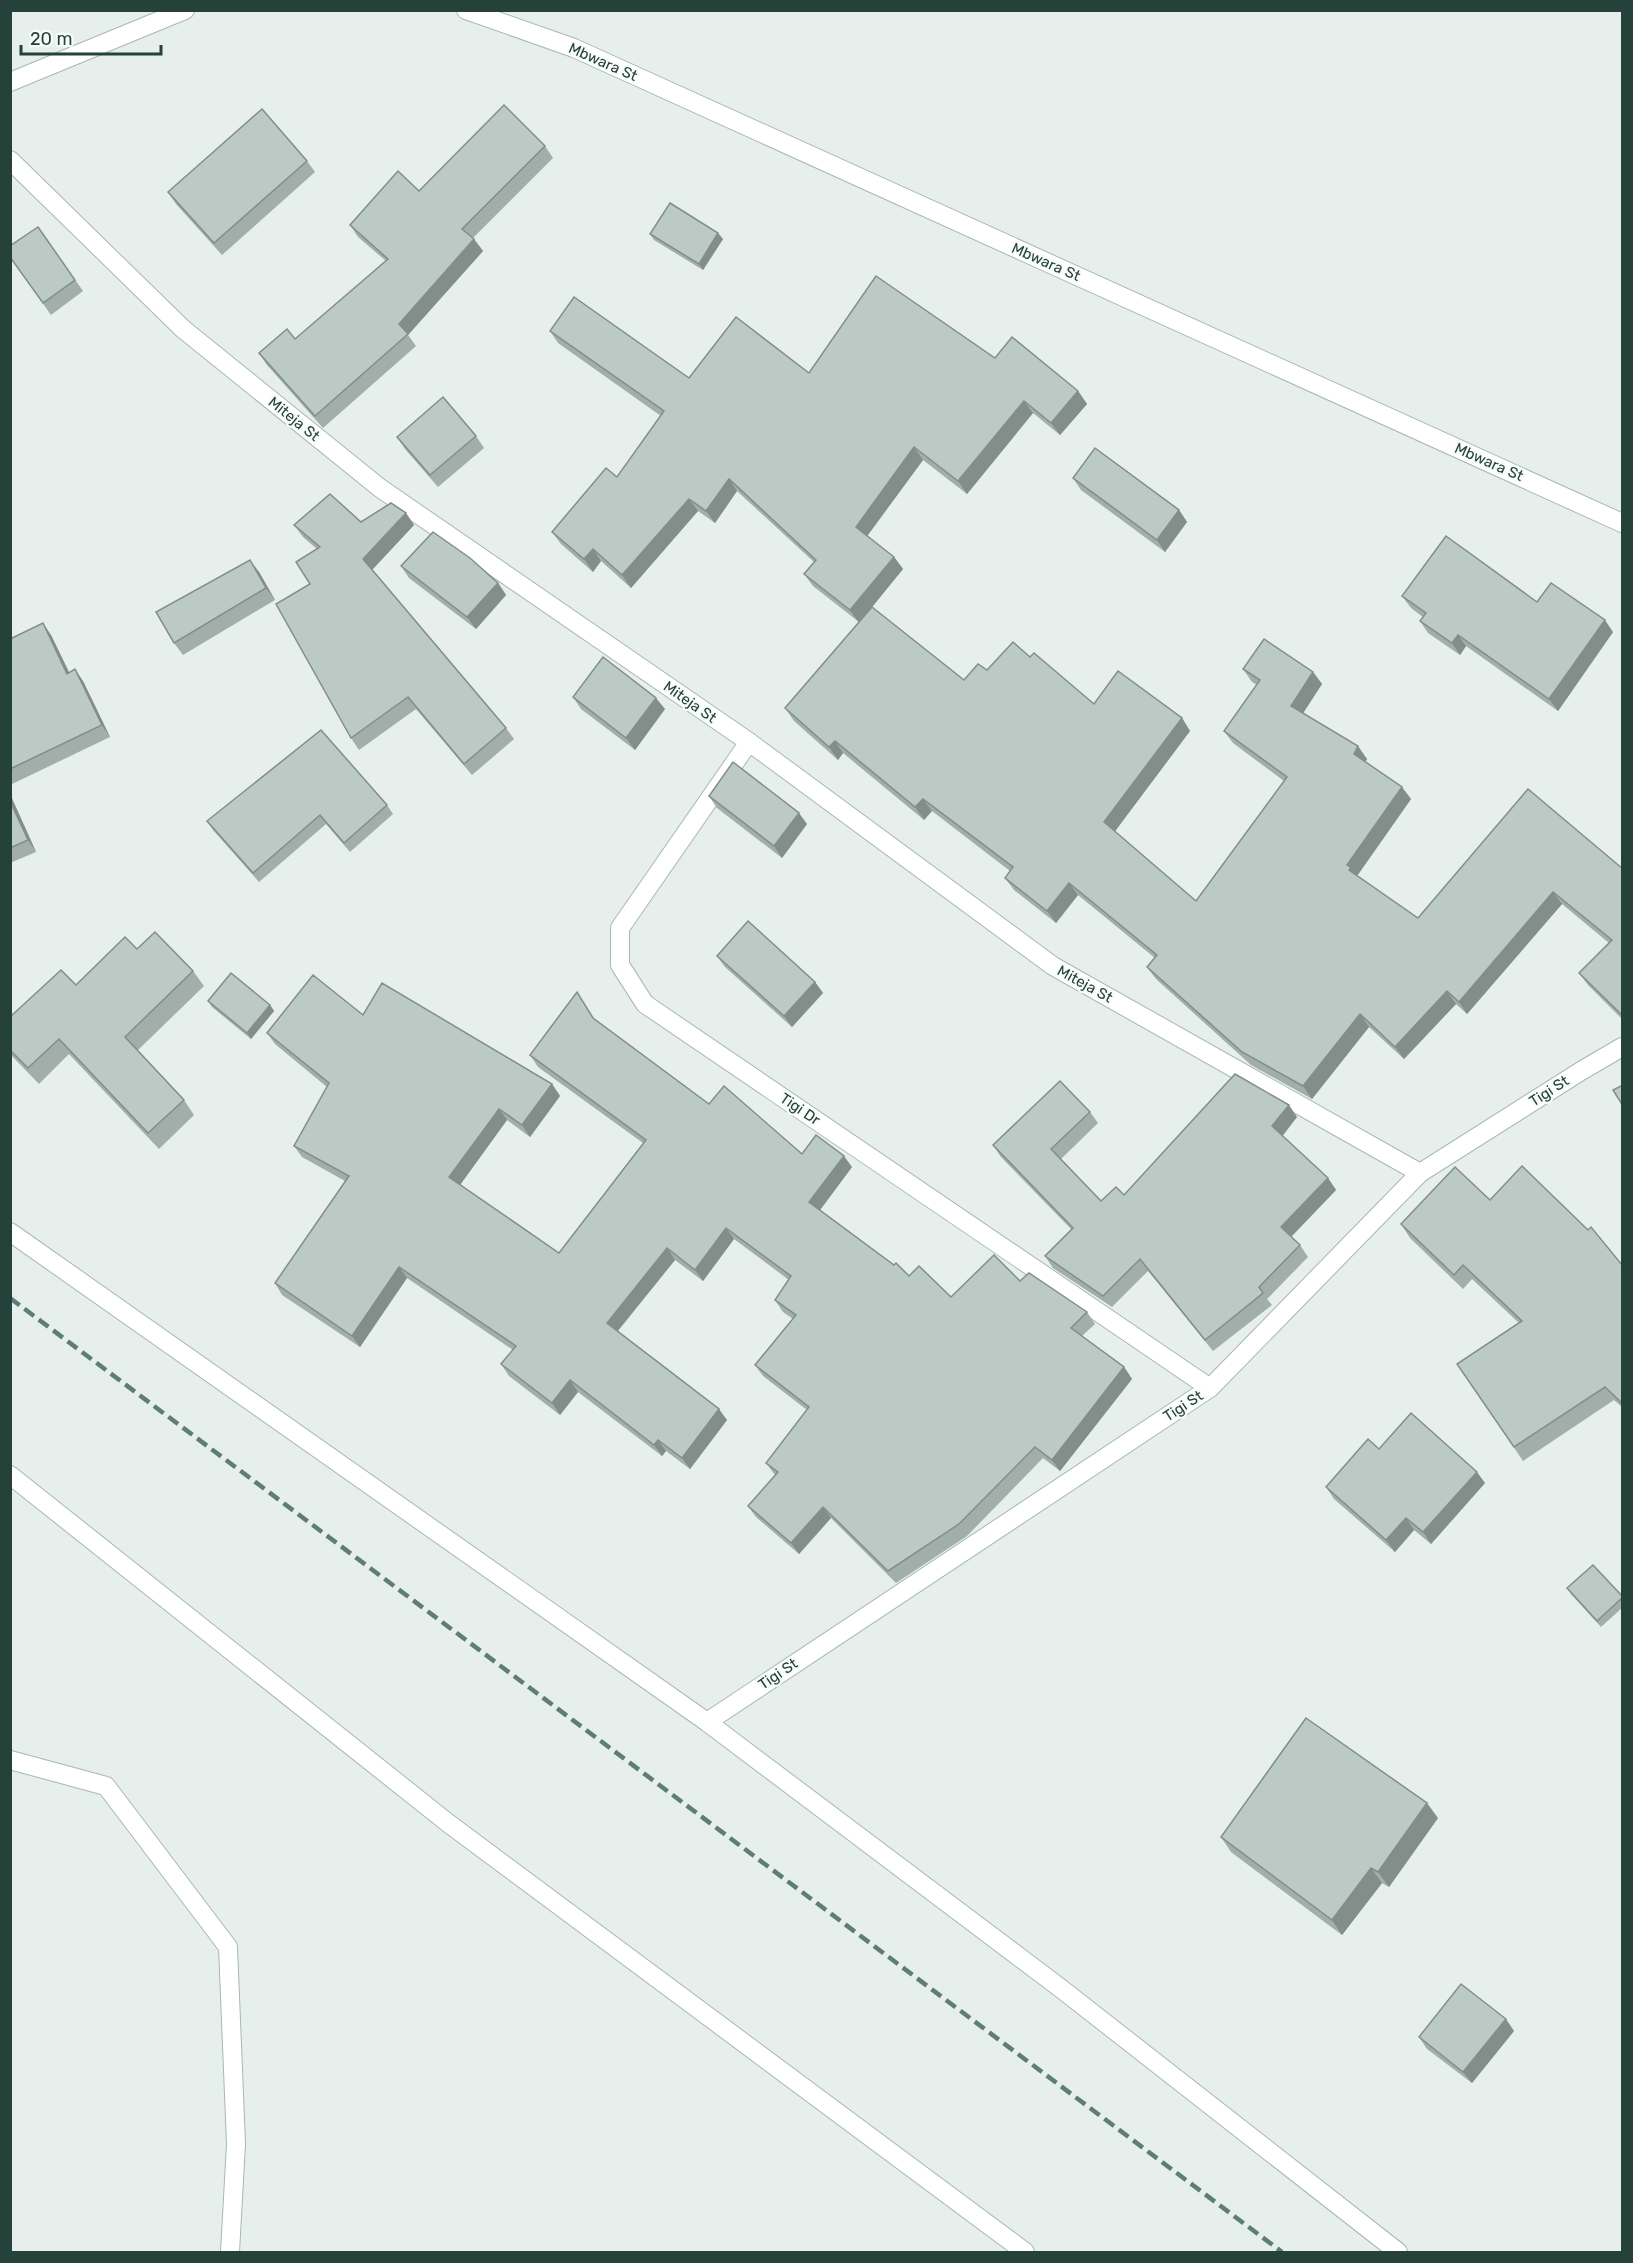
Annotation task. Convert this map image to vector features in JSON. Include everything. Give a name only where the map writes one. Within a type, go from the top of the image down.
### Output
[{"type":"street","points":[[10,82],[184,10]]},
{"type":"street","name":"Mbwara St","points":[[466,10],[574,48],[1623,523]]},
{"type":"street","name":"Miteja St","points":[[10,160],[183,329],[380,488],[748,742],[1053,966],[1420,1173]]},
{"type":"street","name":"Tigi Dr","points":[[748,742],[620,928],[620,965],[645,1004],[1210,1388]]},
{"type":"street","name":"Tigi St","points":[[707,1722],[1210,1388],[1420,1173],[1623,1047]]},
{"type":"street","points":[[10,1232],[707,1722],[1059,1987],[1398,2253]]},
{"type":"street","points":[[10,1475],[448,1823],[1025,2253]]},
{"type":"street","points":[[10,1760],[106,1786],[228,1947],[236,2144],[230,2253]]},
{"type":"building","points":[[504,105],[545,146],[462,229],[474,239],[399,324],[408,334],[315,416],[259,353],[287,329],[295,339],[388,259],[350,225],[398,171],[419,191]]},
{"type":"building","points":[[262,109],[307,161],[214,243],[168,192]]},
{"type":"building","points":[[670,203],[718,233],[699,264],[650,234]]},
{"type":"building","points":[[38,227],[75,280],[43,303],[10,257],[10,246]]},
{"type":"building","points":[[876,276],[995,358],[1012,337],[1078,391],[1051,423],[1024,401],[958,481],[914,447],[856,527],[894,557],[850,610],[804,574],[816,560],[729,479],[706,511],[689,499],[622,575],[593,549],[584,559],[552,532],[606,468],[617,477],[664,411],[550,331],[574,297],[689,378],[736,317],[809,373]]},
{"type":"building","points":[[443,397],[476,436],[430,475],[397,437]]},
{"type":"building","points":[[1095,448],[1179,510],[1157,540],[1073,478]]},
{"type":"building","points":[[330,494],[361,522],[391,503],[406,513],[363,559],[506,728],[464,764],[408,697],[351,738],[276,604],[310,584],[296,562],[320,547],[294,525]]},
{"type":"building","points":[[433,532],[470,558],[498,583],[467,617],[401,566]]},
{"type":"building","points":[[1446,536],[1537,602],[1551,583],[1605,620],[1549,699],[1458,635],[1452,643],[1420,621],[1426,613],[1402,596]]},
{"type":"building","points":[[250,560],[266,588],[174,643],[156,612]]},
{"type":"building","points":[[872,607],[964,680],[978,664],[987,670],[1013,642],[1030,657],[1034,653],[1094,704],[1118,671],[1182,718],[1104,822],[1196,901],[1287,777],[1224,731],[1260,680],[1243,669],[1264,639],[1313,672],[1291,706],[1358,746],[1354,754],[1402,787],[1347,865],[1351,867],[1349,870],[1418,918],[1528,789],[1623,869],[1623,1016],[1579,973],[1612,940],[1553,892],[1459,1002],[1447,991],[1395,1047],[1360,1014],[1303,1086],[1242,1052],[1147,967],[1157,955],[1069,883],[1047,911],[1005,878],[1013,867],[923,799],[915,807],[835,741],[829,747],[785,708]]},
{"type":"building","points":[[43,623],[67,674],[75,669],[102,725],[10,769],[10,639]]},
{"type":"building","points":[[603,657],[656,698],[626,738],[573,697]]},
{"type":"building","points":[[321,730],[387,805],[344,843],[320,815],[253,873],[207,821]]},
{"type":"building","points":[[733,762],[799,813],[774,846],[709,796]]},
{"type":"building","points":[[10,801],[28,840],[10,848]]},
{"type":"building","points":[[748,921],[815,982],[784,1016],[717,956]]},
{"type":"building","points":[[155,932],[193,971],[125,1037],[184,1100],[148,1133],[59,1039],[28,1068],[10,1050],[10,1017],[61,970],[76,985],[125,937],[137,949]]},
{"type":"building","points":[[231,973],[270,1005],[247,1033],[208,1001]]},
{"type":"building","points":[[313,975],[363,1015],[382,983],[552,1084],[522,1125],[499,1109],[449,1177],[559,1253],[646,1140],[530,1055],[577,992],[593,1018],[709,1104],[724,1086],[802,1154],[816,1135],[844,1156],[809,1202],[894,1265],[896,1263],[909,1276],[919,1266],[951,1297],[994,1255],[1020,1281],[1029,1273],[1087,1312],[1071,1328],[1124,1367],[1052,1460],[1035,1447],[959,1524],[888,1571],[823,1507],[791,1543],[748,1506],[778,1472],[766,1463],[809,1407],[755,1365],[796,1315],[775,1300],[791,1276],[726,1228],[695,1270],[667,1248],[607,1323],[719,1409],[682,1458],[658,1440],[654,1445],[570,1380],[552,1403],[501,1364],[516,1346],[399,1267],[352,1336],[275,1283],[349,1176],[294,1146],[329,1083],[267,1033]]},
{"type":"building","points":[[1235,1074],[1289,1105],[1272,1126],[1328,1178],[1281,1227],[1300,1245],[1259,1287],[1263,1293],[1205,1340],[1140,1259],[1103,1296],[1045,1256],[1073,1228],[993,1145],[1060,1081],[1090,1112],[1051,1149],[1101,1201],[1116,1187],[1124,1195]]},
{"type":"building","points":[[1623,1085],[1623,1106],[1613,1090]]},
{"type":"building","points":[[1522,1166],[1588,1230],[1591,1227],[1623,1264],[1623,1404],[1605,1387],[1514,1447],[1457,1364],[1522,1321],[1463,1265],[1454,1275],[1401,1224],[1455,1167],[1490,1200]]},
{"type":"building","points":[[1411,1413],[1477,1472],[1423,1532],[1406,1518],[1386,1540],[1326,1487],[1368,1439],[1379,1449]]},
{"type":"building","points":[[1593,1565],[1623,1597],[1597,1621],[1567,1588]]},
{"type":"building","points":[[1306,1718],[1427,1803],[1378,1872],[1371,1868],[1332,1920],[1221,1837]]},
{"type":"building","points":[[1461,1984],[1506,2019],[1463,2072],[1419,2037]]},
{"type":"railway","points":[[10,1298],[1282,2252]]}]
